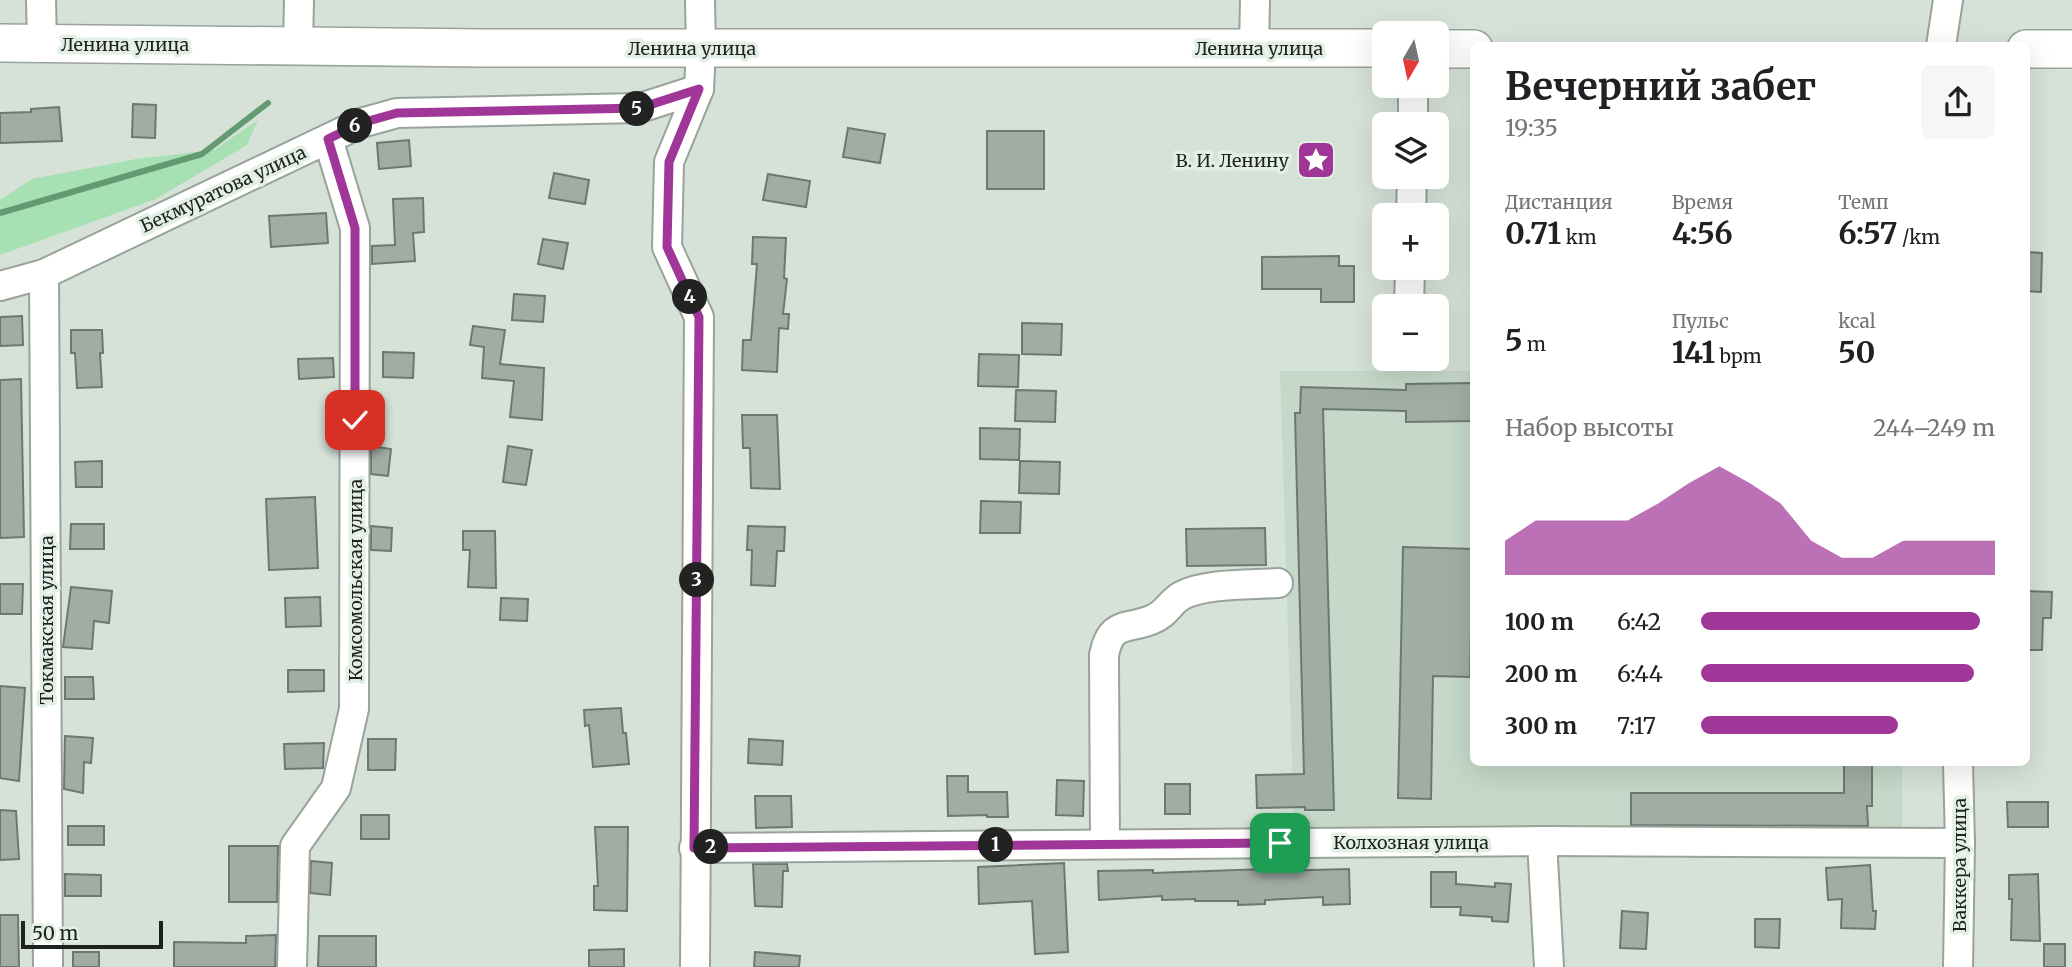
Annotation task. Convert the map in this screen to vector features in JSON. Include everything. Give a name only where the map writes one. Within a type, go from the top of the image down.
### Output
[{"type":"main road","name":"Ленина улица","points":[[0,43],[484,48],[1372,48]]},
{"type":"main road","points":[[1449,48],[1470,49]]},
{"type":"main road","points":[[2030,49],[2072,49]]},
{"type":"street","points":[[41,0],[42,43]]},
{"type":"street","points":[[298,45],[299,0]]},
{"type":"street","points":[[695,967],[699,317],[667,247],[669,162],[699,89],[700,0]]},
{"type":"street","points":[[1254,47],[1255,0]]},
{"type":"street","points":[[1942,42],[1948,0]]},
{"type":"street","name":"Бекмуратова улица","points":[[0,286],[44,274],[361,123],[397,113],[640,108],[699,89]]},
{"type":"street","name":"Комсомольская улица","points":[[292,967],[295,846],[336,788],[354,709],[355,228],[328,139]]},
{"type":"street","name":"Токмакская улица","points":[[44,274],[48,967]]},
{"type":"street","points":[[1105,844],[1104,655],[1108,639],[1117,629],[1151,620],[1167,611],[1173,601],[1197,589],[1278,583]]},
{"type":"street","name":"Ваккера улица","points":[[1958,766],[1958,967]]},
{"type":"street","points":[[1542,841],[1549,967]]},
{"type":"street","name":"Колхозная улица","points":[[694,848],[1542,841],[1960,843]]},
{"type":"shaded area","points":[[1280,371],[1470,371],[1470,766],[1902,766],[1902,829],[1294,828]]},
{"type":"green space","points":[[258,120],[247,145],[156,199],[0,255],[0,200],[32,179],[136,159],[214,150]]},
{"type":"building","points":[[133,104],[156,105],[155,138],[132,137]]},
{"type":"building","points":[[59,107],[62,141],[0,143],[0,113],[31,112],[31,109]]},
{"type":"building","points":[[848,128],[885,134],[880,163],[843,157]]},
{"type":"building","points":[[987,131],[1044,131],[1044,189],[987,189]]},
{"type":"building","points":[[409,140],[411,166],[379,169],[377,143]]},
{"type":"building","points":[[554,173],[589,180],[585,204],[549,198]]},
{"type":"building","points":[[768,174],[810,181],[806,207],[763,200]]},
{"type":"building","points":[[423,198],[424,232],[413,233],[415,261],[372,264],[372,246],[395,245],[393,199]]},
{"type":"building","points":[[326,213],[328,243],[271,247],[269,216]]},
{"type":"building","points":[[753,237],[786,238],[784,278],[787,279],[783,314],[789,314],[788,329],[779,328],[777,372],[742,370],[743,340],[751,340],[757,264],[752,264]]},
{"type":"building","points":[[543,239],[568,243],[563,269],[538,264]]},
{"type":"building","points":[[2030,252],[2042,253],[2041,292],[2030,291]]},
{"type":"building","points":[[1339,256],[1339,266],[1354,266],[1354,302],[1321,302],[1321,289],[1262,289],[1262,257]]},
{"type":"building","points":[[514,294],[545,296],[543,322],[512,320]]},
{"type":"building","points":[[22,316],[23,345],[0,346],[0,317]]},
{"type":"building","points":[[1022,323],[1062,324],[1061,355],[1022,354]]},
{"type":"building","points":[[473,326],[505,330],[500,364],[544,368],[542,420],[510,417],[514,381],[482,378],[484,347],[470,345]]},
{"type":"building","points":[[71,330],[102,330],[102,387],[77,388],[75,353],[71,353]]},
{"type":"building","points":[[383,352],[414,353],[413,378],[383,377]]},
{"type":"building","points":[[979,354],[1019,355],[1018,387],[978,386]]},
{"type":"building","points":[[333,358],[334,377],[299,379],[298,359]]},
{"type":"building","points":[[21,379],[24,537],[0,538],[0,380]]},
{"type":"building","points":[[1470,383],[1470,421],[1406,422],[1406,411],[1323,409],[1334,810],[1305,810],[1305,807],[1257,808],[1256,775],[1304,774],[1295,413],[1300,413],[1301,387],[1406,390],[1406,384]]},
{"type":"building","points":[[1016,390],[1056,391],[1055,422],[1015,421]]},
{"type":"building","points":[[742,415],[777,415],[780,489],[751,488],[750,448],[743,448]]},
{"type":"building","points":[[980,428],[1020,429],[1019,460],[980,459]]},
{"type":"building","points":[[371,446],[391,449],[388,476],[371,474]]},
{"type":"building","points":[[508,446],[532,450],[526,485],[503,482]]},
{"type":"building","points":[[102,461],[102,487],[76,487],[75,462]]},
{"type":"building","points":[[1020,461],[1060,462],[1059,494],[1019,493]]},
{"type":"building","points":[[315,497],[318,568],[269,570],[266,499]]},
{"type":"building","points":[[981,501],[1021,502],[1020,533],[980,533]]},
{"type":"building","points":[[71,524],[104,524],[104,549],[70,549]]},
{"type":"building","points":[[371,526],[392,528],[391,551],[371,550]]},
{"type":"building","points":[[748,526],[785,527],[784,551],[777,551],[775,586],[751,585],[752,550],[747,550]]},
{"type":"building","points":[[1265,528],[1266,565],[1187,566],[1186,529]]},
{"type":"building","points":[[463,531],[495,531],[496,588],[468,587],[470,550],[463,550]]},
{"type":"building","points":[[1403,547],[1470,549],[1470,677],[1433,676],[1431,799],[1398,798]]},
{"type":"building","points":[[0,584],[23,584],[22,614],[0,614]]},
{"type":"building","points":[[71,587],[112,591],[109,623],[94,621],[92,649],[63,647]]},
{"type":"building","points":[[2030,591],[2052,592],[2051,618],[2043,618],[2042,650],[2030,650]]},
{"type":"building","points":[[320,597],[321,626],[286,627],[285,598]]},
{"type":"building","points":[[501,598],[528,599],[527,621],[500,620]]},
{"type":"building","points":[[288,670],[324,670],[324,691],[288,692]]},
{"type":"building","points":[[65,677],[93,677],[94,699],[65,699]]},
{"type":"building","points":[[0,686],[25,688],[19,781],[0,778]]},
{"type":"building","points":[[621,708],[629,764],[593,767],[589,725],[585,726],[584,710]]},
{"type":"building","points":[[65,736],[93,738],[91,763],[84,762],[83,793],[64,789]]},
{"type":"building","points":[[368,739],[396,739],[395,770],[368,770]]},
{"type":"building","points":[[749,739],[783,741],[782,765],[748,763]]},
{"type":"building","points":[[324,743],[323,768],[285,769],[284,744]]},
{"type":"building","points":[[1844,766],[1872,766],[1872,806],[1867,806],[1868,826],[1631,825],[1631,793],[1844,793]]},
{"type":"building","points":[[947,776],[968,776],[968,792],[1007,792],[1008,817],[948,816]]},
{"type":"building","points":[[1057,780],[1084,781],[1083,816],[1056,815]]},
{"type":"building","points":[[1165,784],[1190,784],[1190,814],[1165,814]]},
{"type":"building","points":[[755,796],[791,796],[792,827],[756,828]]},
{"type":"building","points":[[2007,802],[2048,802],[2048,827],[2008,827]]},
{"type":"building","points":[[0,810],[16,811],[19,859],[0,860]]},
{"type":"building","points":[[361,815],[389,815],[389,839],[361,839]]},
{"type":"building","points":[[68,826],[104,826],[104,845],[68,845]]},
{"type":"building","points":[[595,827],[628,827],[627,911],[594,910],[594,886],[598,886]]},
{"type":"building","points":[[229,846],[278,846],[277,902],[229,902]]},
{"type":"building","points":[[311,861],[332,863],[330,895],[310,893]]},
{"type":"building","points":[[1064,863],[1068,952],[1035,954],[1032,901],[979,904],[978,867]]},
{"type":"building","points":[[753,864],[787,864],[788,871],[783,871],[782,907],[755,906]]},
{"type":"building","points":[[1870,865],[1873,911],[1876,911],[1875,929],[1841,928],[1842,899],[1828,900],[1826,868]]},
{"type":"building","points":[[1349,869],[1350,904],[1323,905],[1323,897],[1265,900],[1265,904],[1238,905],[1238,901],[1162,900],[1162,896],[1099,900],[1098,871],[1153,870],[1153,873]]},
{"type":"building","points":[[1431,872],[1456,872],[1456,884],[1495,887],[1495,883],[1511,884],[1508,922],[1492,921],[1492,917],[1460,915],[1461,907],[1431,907]]},
{"type":"building","points":[[65,874],[101,875],[101,896],[65,896]]},
{"type":"building","points":[[2038,874],[2040,941],[2011,940],[2012,899],[2009,899],[2009,875]]},
{"type":"building","points":[[1622,911],[1648,913],[1646,949],[1620,948]]},
{"type":"building","points":[[0,915],[18,915],[19,967],[0,967]]},
{"type":"building","points":[[1755,919],[1780,919],[1779,948],[1755,947]]},
{"type":"building","points":[[276,935],[275,967],[174,967],[174,942],[246,943],[246,936]]},
{"type":"building","points":[[319,936],[376,936],[376,967],[318,967]]},
{"type":"building","points":[[2044,944],[2065,944],[2065,967],[2044,967]]},
{"type":"building","points":[[624,949],[624,967],[589,967],[589,950]]},
{"type":"building","points":[[73,952],[99,952],[99,967],[73,967]]},
{"type":"building","points":[[755,952],[800,956],[799,967],[754,967]]},
{"type":"waterway","points":[[0,213],[202,154],[268,103]]},
{"type":"place","name":"В. И. Ленину","points":[[1316,160]]},
{"type":"route","points":[[355,420],[355,228],[328,139],[361,123],[397,113],[640,108],[699,89],[669,162],[667,247],[699,317],[694,848],[1280,843]]}]
